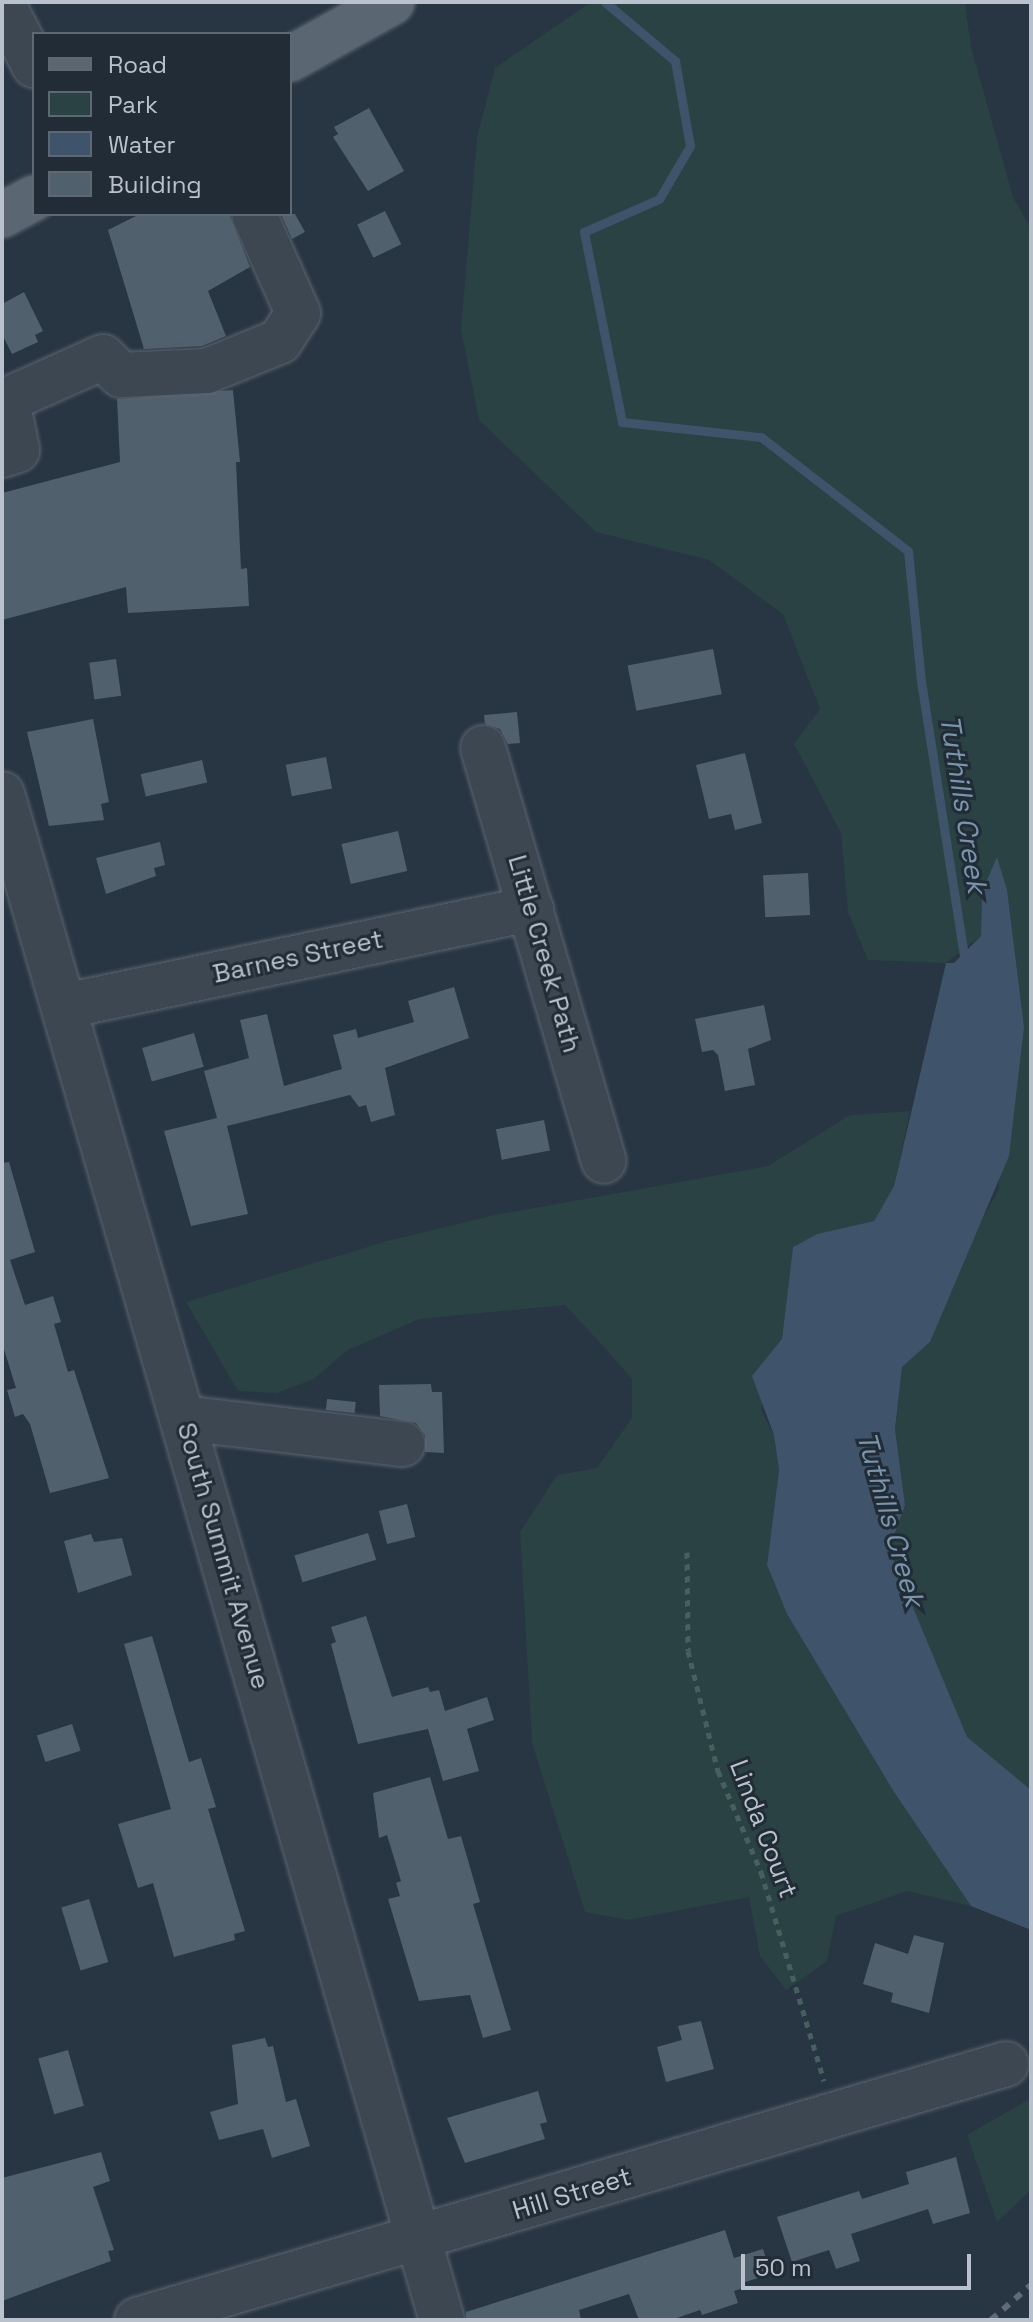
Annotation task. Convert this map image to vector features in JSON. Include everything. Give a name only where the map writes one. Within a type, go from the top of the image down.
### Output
[{"type":"main road","points":[[292,58],[392,2]]},
{"type":"main road","points":[[2,215],[32,199]]},
{"type":"street","points":[[2,3],[32,61]]},
{"type":"street","points":[[2,455],[17,450],[7,400],[103,357],[121,375],[207,371],[280,341],[298,313],[255,216]]},
{"type":"street","name":"Little Creek Path","points":[[483,748],[604,1161]]},
{"type":"street","name":"South Summit Avenue","points":[[2,794],[442,2320]]},
{"type":"street","name":"Barnes Street","points":[[65,1006],[531,909]]},
{"type":"street","points":[[183,1418],[402,1444]]},
{"type":"street","name":"Hill Street","points":[[137,2320],[419,2240],[1006,2064]]},
{"type":"path","name":"Linda Court","points":[[687,1552],[688,1651],[718,1771],[761,1872],[834,2114]]},
{"type":"green space","points":[[591,2],[965,2],[971,47],[1013,197],[1031,229],[1031,1790],[967,1738],[889,1551],[905,1505],[895,1429],[902,1367],[930,1342],[974,1234],[999,1189],[998,859],[982,892],[981,936],[946,963],[868,960],[848,912],[841,833],[794,744],[820,709],[783,614],[709,560],[596,532],[479,420],[461,330],[477,137],[495,68]]},
{"type":"green space","points":[[910,1111],[894,1186],[874,1221],[817,1234],[793,1247],[782,1339],[761,1410],[774,1435],[779,1470],[767,1565],[787,1614],[894,1792],[971,1906],[907,1891],[836,1916],[827,1961],[786,1990],[760,1956],[749,1897],[628,1920],[585,1912],[532,1743],[520,1532],[557,1475],[597,1468],[632,1418],[632,1379],[565,1305],[419,1319],[346,1351],[314,1379],[277,1393],[238,1391],[186,1302],[387,1241],[495,1215],[768,1166],[850,1115]]},
{"type":"green space","points":[[1031,2098],[1031,2190],[997,2222],[967,2135]]},
{"type":"water","points":[[997,857],[1007,890],[1024,1027],[1009,1156],[930,1342],[902,1367],[895,1429],[905,1505],[889,1550],[967,1737],[1031,1790],[1031,1930],[971,1906],[894,1792],[787,1614],[767,1565],[779,1470],[774,1435],[752,1376],[782,1339],[793,1247],[817,1234],[874,1221],[894,1186],[946,963],[954,963],[981,936],[982,892]]},
{"type":"building","points":[[369,108],[404,171],[368,191],[333,137],[338,134],[334,127]]},
{"type":"building","points":[[385,211],[401,244],[373,258],[357,225]]},
{"type":"building","points":[[295,214],[305,232],[292,239],[282,216]]},
{"type":"building","points":[[136,216],[230,216],[250,267],[208,291],[226,336],[202,346],[144,349],[108,230]]},
{"type":"building","points":[[24,292],[43,331],[35,335],[38,342],[12,354],[2,334],[2,304]]},
{"type":"building","points":[[233,390],[240,462],[236,462],[241,569],[247,568],[249,606],[128,613],[126,587],[2,620],[2,493],[120,462],[117,399]]},
{"type":"building","points":[[713,649],[722,694],[636,711],[628,666]]},
{"type":"building","points":[[116,659],[121,696],[94,699],[89,663]]},
{"type":"building","points":[[517,712],[520,743],[508,744],[500,729],[485,724],[484,715]]},
{"type":"building","points":[[93,719],[109,802],[101,804],[104,820],[49,826],[27,732]]},
{"type":"building","points":[[745,753],[762,823],[735,830],[731,814],[709,819],[696,765]]},
{"type":"building","points":[[326,757],[332,788],[292,796],[286,765]]},
{"type":"building","points":[[202,760],[207,782],[146,797],[141,774]]},
{"type":"building","points":[[398,831],[407,871],[351,884],[341,844]]},
{"type":"building","points":[[160,842],[165,865],[154,868],[156,876],[106,894],[96,858]]},
{"type":"building","points":[[808,873],[810,915],[765,917],[763,875]]},
{"type":"building","points":[[454,987],[469,1038],[385,1068],[395,1115],[371,1122],[366,1105],[359,1107],[350,1095],[227,1126],[248,1214],[191,1226],[164,1131],[217,1118],[204,1071],[249,1058],[240,1020],[267,1014],[284,1086],[342,1069],[333,1035],[356,1029],[358,1038],[414,1022],[408,1001]]},
{"type":"building","points":[[764,1005],[771,1040],[748,1049],[755,1085],[725,1091],[718,1055],[713,1050],[702,1052],[695,1019]]},
{"type":"building","points":[[194,1033],[204,1067],[152,1082],[142,1048]]},
{"type":"building","points":[[544,1120],[550,1150],[502,1160],[496,1129]]},
{"type":"building","points":[[9,1162],[35,1252],[10,1260],[25,1305],[53,1296],[61,1322],[54,1324],[68,1372],[74,1370],[109,1478],[50,1493],[30,1424],[23,1414],[15,1417],[7,1390],[16,1388],[2,1343],[2,1163]]},
{"type":"building","points":[[431,1384],[432,1392],[442,1392],[444,1453],[425,1452],[425,1435],[416,1423],[380,1416],[379,1385]]},
{"type":"building","points":[[327,1399],[356,1402],[355,1413],[326,1410]]},
{"type":"building","points":[[407,1504],[415,1537],[387,1544],[379,1511]]},
{"type":"building","points":[[368,1533],[376,1560],[303,1582],[294,1556]]},
{"type":"building","points":[[91,1534],[94,1542],[122,1538],[132,1575],[78,1593],[64,1541]]},
{"type":"building","points":[[366,1616],[392,1697],[428,1687],[430,1692],[439,1690],[445,1711],[487,1697],[494,1720],[467,1729],[479,1771],[443,1781],[428,1729],[358,1744],[331,1644],[336,1642],[331,1627]]},
{"type":"building","points":[[152,1636],[189,1762],[201,1758],[216,1807],[208,1809],[245,1931],[234,1934],[235,1940],[174,1957],[153,1883],[138,1888],[118,1824],[171,1809],[124,1644]]},
{"type":"building","points":[[72,1724],[81,1751],[45,1762],[37,1735]]},
{"type":"building","points":[[430,1777],[448,1839],[461,1836],[480,1902],[473,1904],[511,2030],[483,2038],[470,1995],[419,2001],[388,1899],[400,1896],[396,1883],[401,1881],[387,1835],[379,1838],[373,1793]]},
{"type":"building","points":[[89,1899],[108,1962],[81,1971],[61,1907]]},
{"type":"building","points":[[914,1935],[944,1943],[929,2013],[891,2002],[893,1993],[863,1984],[875,1943],[908,1954]]},
{"type":"building","points":[[701,2021],[714,2069],[666,2082],[657,2047],[682,2040],[678,2026]]},
{"type":"building","points":[[265,2038],[268,2047],[273,2046],[286,2102],[296,2099],[310,2146],[272,2158],[263,2129],[219,2140],[210,2112],[238,2104],[232,2045]]},
{"type":"building","points":[[68,2050],[84,2106],[54,2114],[38,2059]]},
{"type":"building","points":[[538,2091],[547,2122],[540,2124],[545,2139],[465,2163],[447,2118]]},
{"type":"building","points":[[101,2152],[110,2181],[93,2187],[114,2250],[108,2251],[111,2261],[2,2301],[2,2178]]},
{"type":"building","points":[[956,2157],[970,2213],[933,2224],[928,2209],[851,2234],[860,2261],[836,2269],[829,2250],[792,2262],[777,2217],[859,2191],[862,2199],[909,2184],[906,2172]]},
{"type":"building","points":[[725,2230],[734,2258],[763,2249],[771,2274],[742,2283],[743,2288],[734,2291],[738,2303],[702,2315],[700,2310],[671,2320],[639,2320],[629,2294],[579,2310],[581,2320],[466,2320],[466,2312]]},
{"type":"waterway","name":"Tuthills Creek","points":[[605,2],[675,61],[690,146],[659,199],[584,232],[622,422],[761,437],[908,551],[921,681],[965,961]]},
{"type":"railway","points":[[991,2320],[1031,2285]]}]
